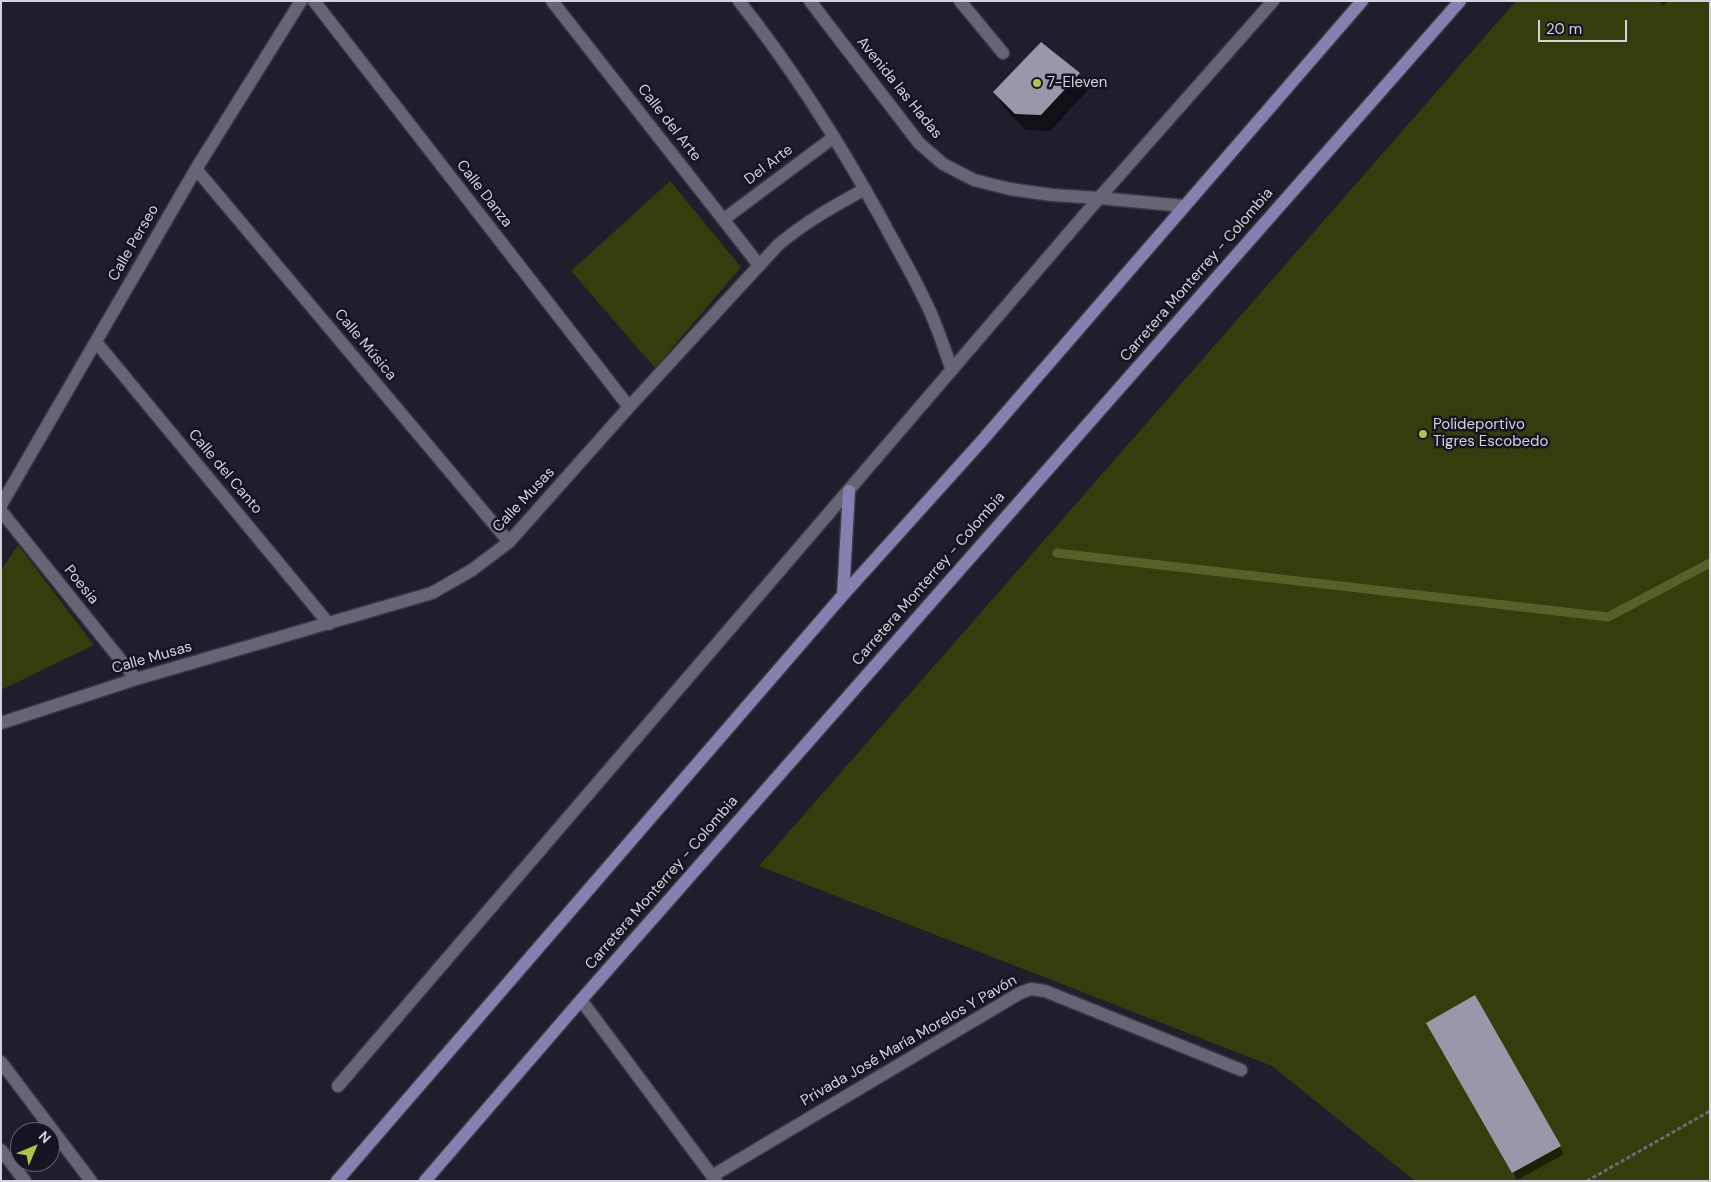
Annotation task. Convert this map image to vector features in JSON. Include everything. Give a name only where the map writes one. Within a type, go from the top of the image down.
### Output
[{"type":"main road","points":[[337,1181],[843,595],[986,435],[1362,1]]},
{"type":"main road","name":"Carretera Monterrey - Colombia","points":[[425,1181],[581,1000],[1460,1]]},
{"type":"main road","points":[[843,595],[849,491]]},
{"type":"street","name":"Calle Perseo","points":[[1,505],[196,169],[301,1]]},
{"type":"street","name":"Calle Danza","points":[[314,1],[629,407]]},
{"type":"street","name":"Calle del Arte","points":[[552,1],[759,265]]},
{"type":"street","points":[[739,1],[792,71],[865,189],[924,299],[936,325],[952,370]]},
{"type":"street","name":"Avenida las Hadas","points":[[810,1],[918,143],[943,164],[974,180],[1010,189],[1052,195],[1184,206]]},
{"type":"street","points":[[960,1],[1003,53]]},
{"type":"street","points":[[338,1086],[1099,198],[1273,1]]},
{"type":"street","name":"Del Arte","points":[[724,219],[834,137]]},
{"type":"street","name":"Calle Música","points":[[196,169],[509,542]]},
{"type":"street","name":"Calle Musas","points":[[1,723],[136,679],[432,593],[472,570],[509,542],[629,407],[778,245],[798,228],[821,213],[865,189]]},
{"type":"street","name":"Calle del Canto","points":[[96,342],[329,624]]},
{"type":"street","name":"Poesia","points":[[1,511],[136,679]]},
{"type":"street","name":"Privada José María Morelos Y Pavón","points":[[714,1178],[1020,993],[1031,989],[1045,991],[1241,1070]]},
{"type":"street","points":[[581,1000],[714,1178]]},
{"type":"street","points":[[1,1062],[91,1181]]},
{"type":"street","points":[[1,1150],[24,1181]]},
{"type":"path","points":[[1587,1181],[1710,1111]]},
{"type":"green space","name":"Polideportivo Tigres Escobedo","points":[[1516,1],[1710,1],[1710,1181],[1415,1181],[1272,1066],[759,866]]},
{"type":"green space","points":[[670,181],[741,267],[655,368],[571,271]]},
{"type":"green space","points":[[18,545],[94,645],[1,690],[1,570]]},
{"type":"building","name":"7-Eleven","points":[[1041,42],[1080,73],[1041,115],[1015,114],[993,92]]},
{"type":"building","points":[[1475,995],[1561,1146],[1512,1173],[1426,1023]]},
{"type":"waterway","points":[[1057,553],[1608,617],[1710,563]]},
{"type":"place","name":"7-Eleven","points":[[1037,83]]},
{"type":"place","name":"Polideportivo Tigres Escobedo","points":[[1423,434]]}]
